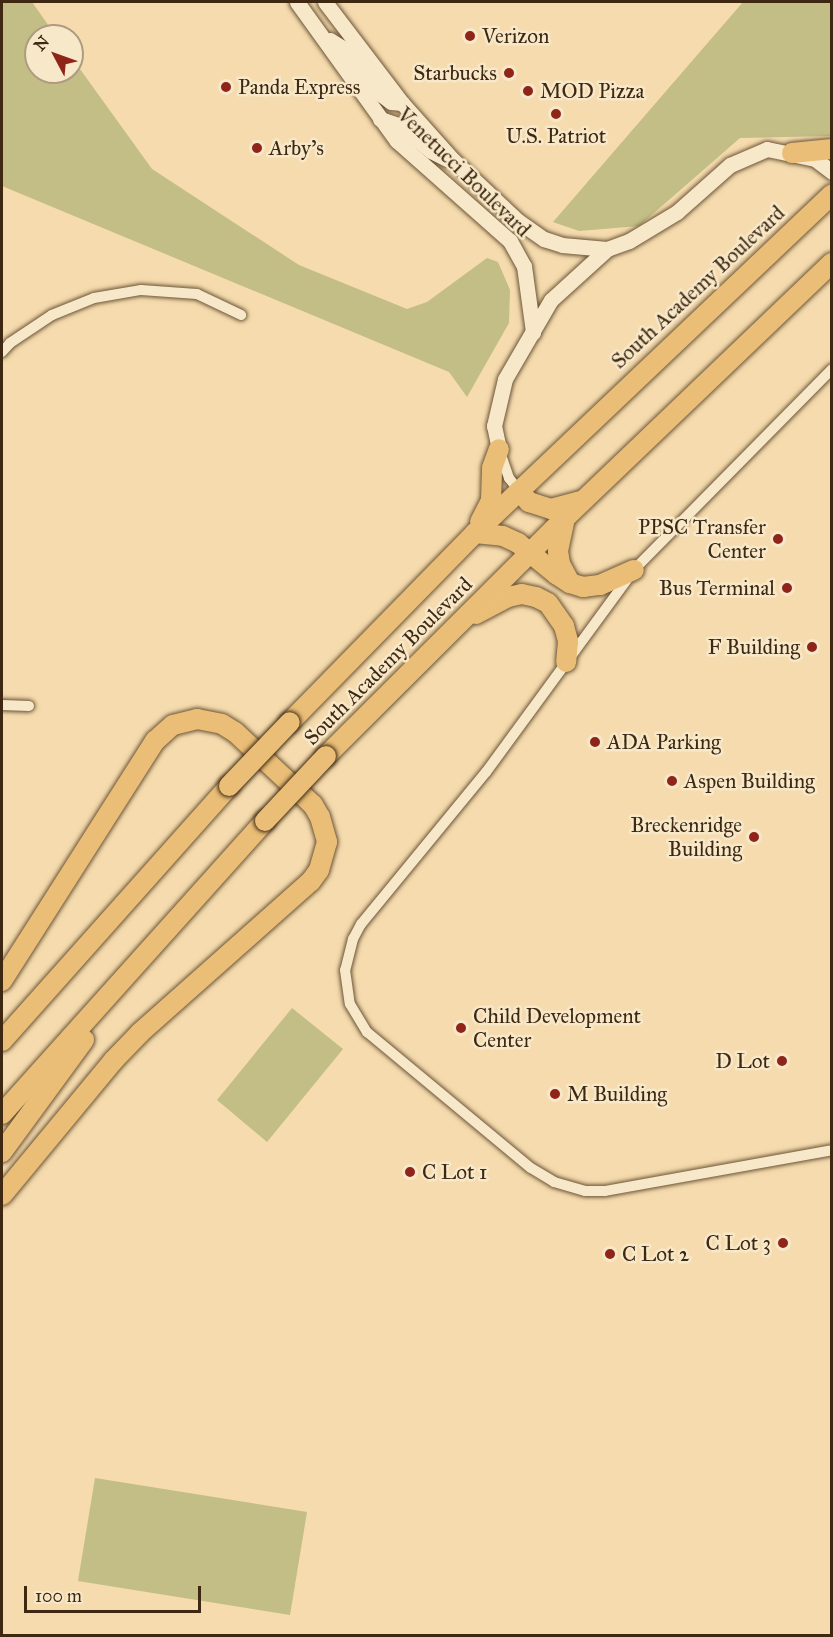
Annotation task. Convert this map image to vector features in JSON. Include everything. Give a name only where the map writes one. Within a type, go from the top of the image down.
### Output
[{"type":"highway","points":[[792,153],[831,149]]},
{"type":"highway","name":"South Academy Boulevard","points":[[5,1036],[229,786],[475,533],[831,194]]},
{"type":"highway","name":"South Academy Boulevard","points":[[2,1114],[164,932],[326,756],[583,500],[824,275],[831,263]]},
{"type":"highway","points":[[499,449],[492,468],[491,500],[475,533],[503,536],[531,552],[570,583],[583,587],[600,585],[634,570]]},
{"type":"highway","points":[[519,491],[529,502],[551,509],[583,500]]},
{"type":"highway","points":[[566,517],[558,551],[560,564],[570,583]]},
{"type":"highway","points":[[460,622],[507,597],[522,594],[536,597],[552,608],[564,626],[568,641],[566,662]]},
{"type":"highway","points":[[2,981],[155,741],[173,725],[197,719],[222,724],[235,732],[313,806],[320,817],[327,842],[319,870],[311,881],[140,1033],[113,1061],[2,1195]]},
{"type":"highway","points":[[2,1152],[164,932]]},
{"type":"street","name":"Venetucci Boulevard","points":[[297,2],[325,37],[380,119],[418,162],[510,242],[524,266],[533,332]]},
{"type":"street","name":"Venetucci Boulevard","points":[[326,2],[402,103],[453,160],[518,221],[544,239],[582,249],[607,249],[651,230],[677,212],[730,165],[767,149],[814,159],[831,172]]},
{"type":"street","points":[[325,37],[349,52],[382,95],[391,102],[402,103]]},
{"type":"street","points":[[380,119],[401,126],[430,151],[453,160]]},
{"type":"street","points":[[519,491],[510,478],[499,449],[494,426],[498,399],[505,379],[551,300],[607,249]]},
{"type":"street","points":[[2,352],[10,343],[52,315],[94,298],[141,290],[197,294],[241,315]]},
{"type":"street","points":[[831,369],[634,570],[486,772],[361,924],[353,939],[345,970],[350,1004],[356,1018],[381,1046],[531,1168],[554,1182],[595,1191],[624,1189],[831,1150]]},
{"type":"street","points":[[2,705],[29,706]]},
{"type":"shaded area","points":[[2,2],[32,2],[48,24],[24,24],[24,84],[84,84],[84,75],[152,169],[299,265],[407,309],[427,302],[487,258],[498,262],[510,290],[509,323],[467,397],[449,372],[2,186]]},
{"type":"shaded area","points":[[743,2],[831,2],[831,136],[740,138],[639,226],[579,231],[553,222]]},
{"type":"shaded area","points":[[292,1008],[343,1049],[267,1142],[217,1100]]},
{"type":"shaded area","points":[[95,1478],[307,1512],[290,1615],[78,1581]]},
{"type":"place","name":"Verizon","points":[[470,36]]},
{"type":"place","name":"Starbucks","points":[[509,73]]},
{"type":"place","name":"Panda Express","points":[[226,87]]},
{"type":"place","name":"MOD Pizza","points":[[528,91]]},
{"type":"place","name":"U.S. Patriot","points":[[556,114]]},
{"type":"place","name":"Arby's","points":[[257,148]]},
{"type":"place","name":"PPSC Transfer Center","points":[[778,539]]},
{"type":"place","name":"Bus Terminal","points":[[787,588]]},
{"type":"place","name":"F Building","points":[[812,647]]},
{"type":"place","name":"ADA Parking","points":[[595,742]]},
{"type":"place","name":"Aspen Building","points":[[672,781]]},
{"type":"place","name":"Breckenridge Building","points":[[754,837]]},
{"type":"place","name":"Child Development Center","points":[[461,1028]]},
{"type":"place","name":"D Lot","points":[[782,1061]]},
{"type":"place","name":"M Building","points":[[555,1094]]},
{"type":"place","name":"C Lot 1","points":[[410,1172]]},
{"type":"place","name":"C Lot 3","points":[[783,1243]]},
{"type":"place","name":"C Lot 2","points":[[610,1254]]}]
